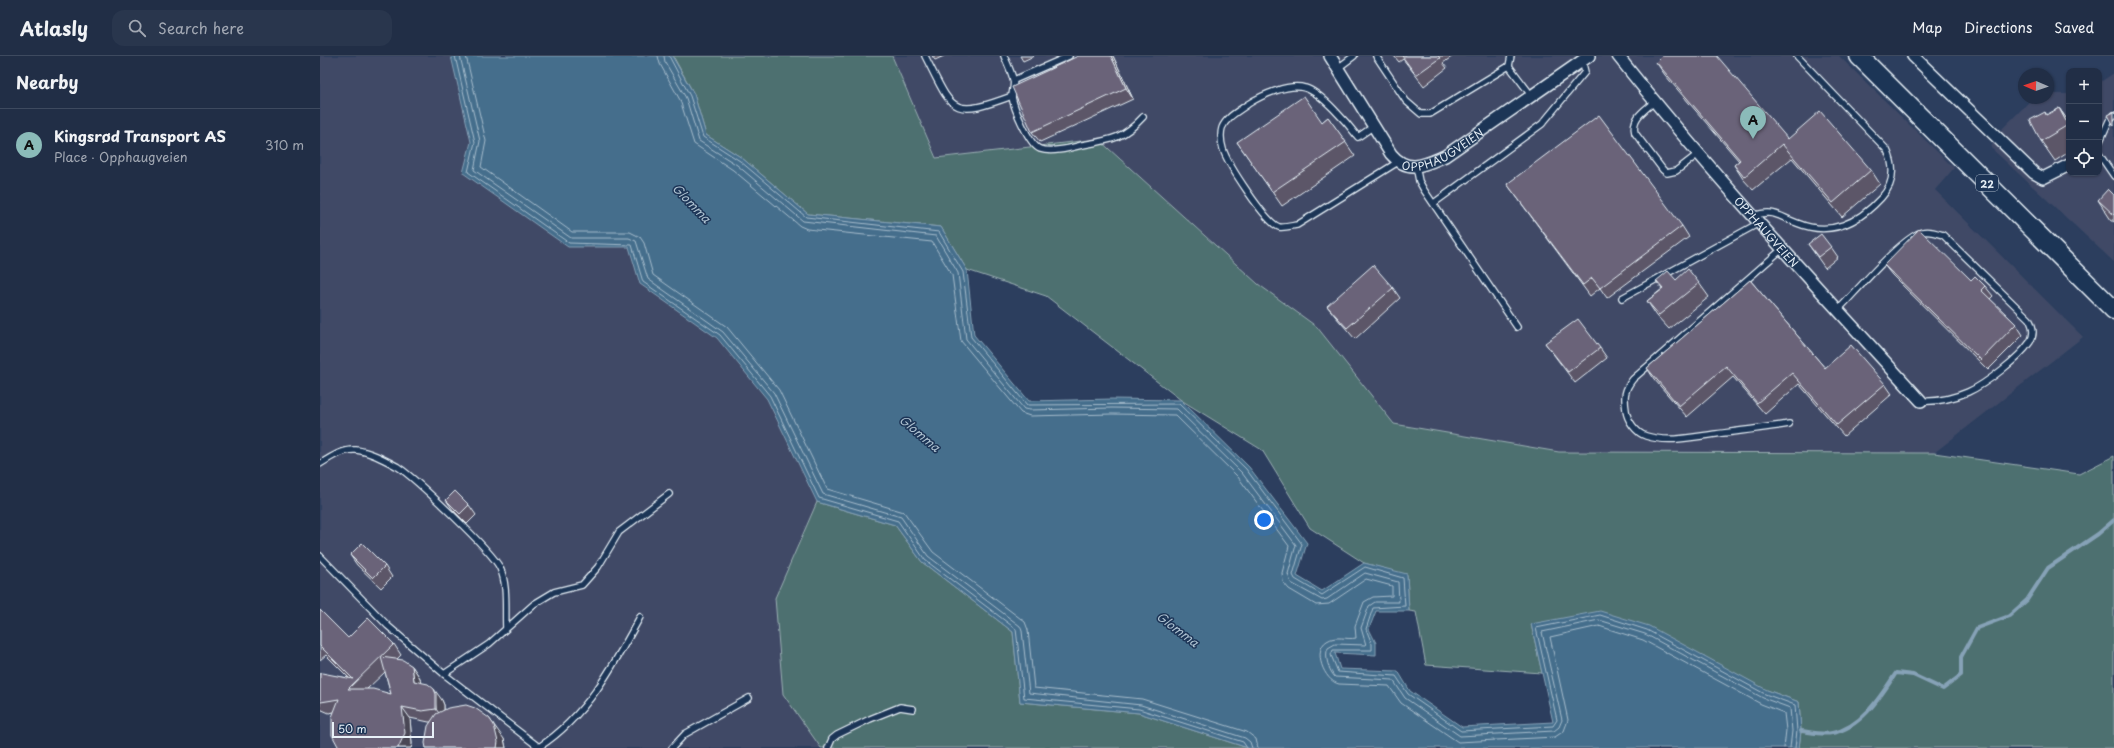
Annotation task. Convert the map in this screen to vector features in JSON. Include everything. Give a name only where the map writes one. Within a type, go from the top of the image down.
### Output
[{"type":"highway","name":"22","points":[[1859,56],[2114,310]]},
{"type":"street","name":"OPPHAUGVEIEN","points":[[1330,56],[1398,162],[1407,166],[1416,166],[1445,156],[1586,58]]},
{"type":"street","name":"OPPHAUGVEIEN","points":[[1618,56],[1654,102],[1756,219],[1781,250],[1921,401]]},
{"type":"street","points":[[1913,56],[2034,173],[2043,178],[2066,166]]},
{"type":"lane","points":[[925,56],[946,98],[952,105],[961,108],[981,107],[1012,96]]},
{"type":"lane","points":[[1004,56],[1014,80],[1012,96],[1016,110],[1033,144],[1040,149],[1067,148],[1117,138],[1133,128],[1143,117]]},
{"type":"lane","points":[[1014,80],[1069,56]]},
{"type":"lane","points":[[1338,68],[1354,56]]},
{"type":"lane","points":[[1376,56],[1406,101],[1421,114],[1430,114],[1509,66],[1511,56]]},
{"type":"lane","points":[[1622,298],[1756,219],[1765,211],[1777,213],[1814,228],[1830,229],[1844,225],[1862,216],[1882,197],[1890,186],[1893,175],[1893,162],[1887,150],[1797,56]]},
{"type":"lane","points":[[1434,203],[1542,124],[1585,72],[1586,58]]},
{"type":"lane","points":[[1509,66],[1531,95]]},
{"type":"lane","points":[[1374,126],[1358,137],[1341,115],[1315,93],[1303,87],[1297,87],[1261,96],[1227,119],[1222,128],[1220,138],[1229,163],[1263,214],[1272,223],[1279,227],[1297,225],[1398,162]]},
{"type":"lane","points":[[1654,102],[1636,118],[1633,127],[1635,133],[1663,170],[1667,173],[1676,171],[1698,154]]},
{"type":"lane","points":[[2100,140],[2109,121],[2114,115]]},
{"type":"lane","points":[[2102,158],[2114,176]]},
{"type":"lane","points":[[1416,166],[1419,181],[1517,327]]},
{"type":"lane","points":[[1838,310],[1902,244],[1922,232],[1932,232],[1943,235],[2029,319],[2033,326],[2030,342],[1994,377],[1968,392],[1932,402],[1921,401]]},
{"type":"lane","points":[[1781,250],[1633,379],[1626,387],[1624,398],[1627,414],[1632,424],[1644,436],[1660,439],[1681,439],[1789,424]]},
{"type":"lane","points":[[320,464],[337,454],[355,450],[376,456],[404,473],[481,545],[499,567],[504,586],[506,628]]},
{"type":"lane","points":[[444,674],[489,644],[534,604],[554,592],[582,585],[598,567],[619,532],[669,494]]},
{"type":"lane","points":[[320,556],[388,626],[444,674],[539,747],[550,740],[565,726],[595,694],[640,617]]},
{"type":"lane","points":[[672,748],[685,734],[749,698]]},
{"type":"lane","points":[[828,748],[829,743],[837,735],[870,719],[900,707],[913,709]]},
{"type":"shaded area","points":[[320,56],[451,56],[471,142],[463,173],[568,247],[629,247],[640,284],[717,338],[767,399],[817,502],[1020,702],[1248,748],[320,748]]},
{"type":"shaded area","points":[[892,56],[1839,56],[1954,168],[1935,190],[2083,337],[1934,453],[1559,452],[1394,424],[1317,327],[1258,284],[1098,139],[936,158]]},
{"type":"shaded area","points":[[2114,73],[2114,262],[1991,148],[1995,136],[2027,104],[2054,104],[2054,94],[2066,94],[2066,176],[2102,176],[2102,81]]},
{"type":"green space","points":[[673,56],[892,56],[936,158],[1098,139],[1258,284],[1317,327],[1394,424],[1559,452],[1934,453],[2079,474],[2114,456],[2114,748],[1799,748],[1801,731],[1799,702],[1767,690],[1531,624],[1542,673],[1426,665],[1416,612],[1409,611],[1407,575],[1364,563],[1310,528],[1262,450],[1181,400],[1046,296],[967,270],[941,227],[808,214],[742,158],[706,135],[694,94]]},
{"type":"green space","points":[[817,502],[895,525],[922,562],[1013,632],[1020,702],[1139,713],[1248,748],[821,748],[783,694],[775,598]]},
{"type":"water","name":"Glomma","points":[[451,56],[672,56],[694,94],[706,135],[742,158],[808,214],[941,227],[967,270],[974,335],[1029,401],[1112,399],[1181,400],[1249,467],[1307,543],[1297,576],[1322,591],[1364,563],[1407,574],[1409,611],[1376,611],[1369,629],[1376,643],[1376,655],[1335,653],[1340,669],[1398,671],[1410,691],[1462,727],[1553,722],[1531,624],[1600,611],[1649,626],[1767,690],[1799,702],[1801,731],[1799,748],[1248,748],[1139,713],[1020,702],[1013,632],[922,562],[895,525],[817,502],[767,399],[717,338],[640,284],[629,247],[568,247],[463,173],[471,142]]},
{"type":"building","points":[[1078,56],[1111,56],[1126,88],[1032,132],[1012,87]]},
{"type":"building","points":[[1402,56],[1438,56],[1440,58],[1416,75]]},
{"type":"building","points":[[1662,56],[1717,56],[1788,139],[1820,111],[1871,170],[1833,203],[1782,144],[1744,177],[1734,165],[1740,160],[1656,62]]},
{"type":"building","points":[[1304,96],[1322,122],[1328,117],[1346,142],[1272,192],[1237,142]]},
{"type":"building","points":[[2059,108],[2066,121],[2066,126],[2041,141],[2030,120],[2045,112],[2046,115]]},
{"type":"building","points":[[2114,112],[2114,126],[2108,115]]},
{"type":"building","points":[[1599,115],[1682,226],[1600,288],[1592,278],[1583,285],[1507,184]]},
{"type":"building","points":[[2108,189],[2114,195],[2114,215],[2098,200]]},
{"type":"building","points":[[1919,229],[1971,280],[1975,276],[1985,286],[1981,290],[2016,324],[1981,360],[1884,265]]},
{"type":"building","points":[[1821,234],[1831,247],[1818,257],[1808,244]]},
{"type":"building","points":[[1373,265],[1393,288],[1347,328],[1327,306]]},
{"type":"building","points":[[1688,269],[1699,283],[1659,315],[1647,301],[1663,289],[1656,281],[1668,271],[1676,280]]},
{"type":"building","points":[[1750,280],[1825,368],[1851,345],[1885,384],[1837,425],[1792,373],[1757,403],[1726,366],[1679,406],[1647,368]]},
{"type":"building","points":[[1578,319],[1600,348],[1568,372],[1545,343]]},
{"type":"building","points":[[455,491],[469,505],[460,514],[446,500]]},
{"type":"building","points":[[362,543],[385,566],[373,578],[350,555]]},
{"type":"building","points":[[320,610],[348,638],[368,618],[394,644],[348,689],[373,689],[391,694],[381,657],[403,660],[412,666],[414,681],[428,684],[434,689],[436,694],[436,709],[422,711],[402,707],[405,733],[398,748],[339,748],[332,735],[332,717],[339,699],[320,701],[320,674],[322,673],[353,679],[320,646]]},
{"type":"building","points":[[466,705],[475,708],[489,718],[494,725],[498,742],[497,748],[426,748],[425,743],[428,726],[436,714],[448,708]]},
{"type":"waterway","points":[[1801,731],[1828,734],[1852,725],[1877,701],[1896,673],[1913,675],[1943,689],[1961,675],[1961,657],[1977,628],[2009,616],[2027,600],[2048,568],[2098,534],[2114,520]]},
{"type":"place","name":"Kingsrød Transport AS","points":[[1753,139]]}]
